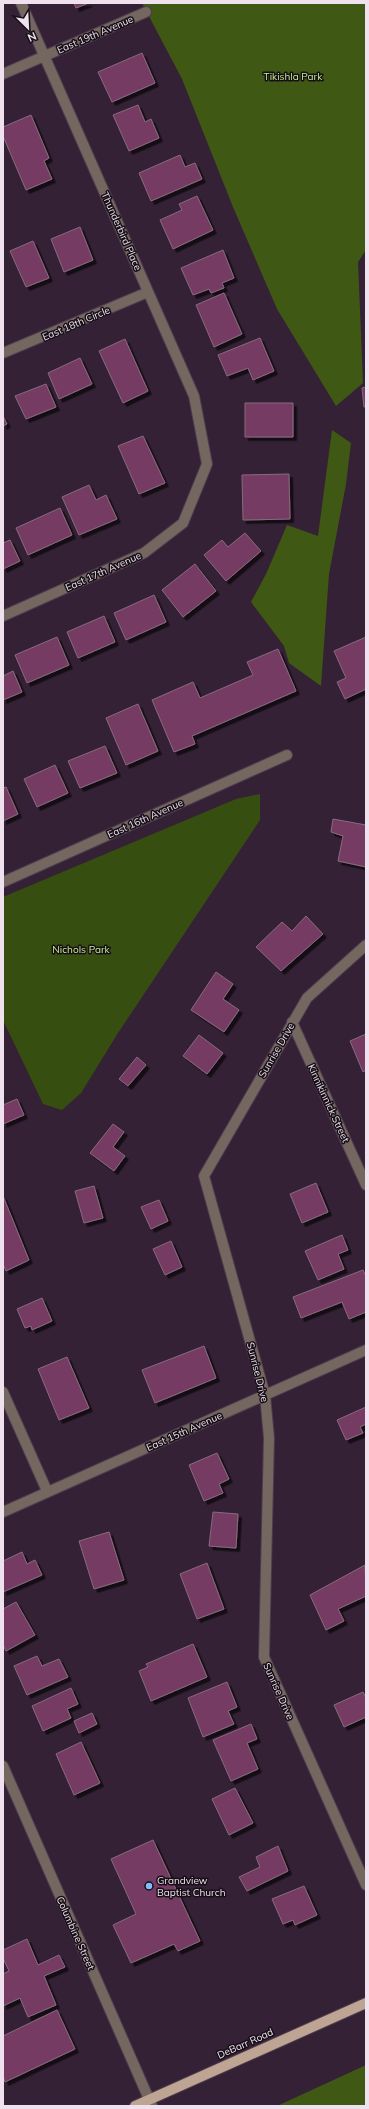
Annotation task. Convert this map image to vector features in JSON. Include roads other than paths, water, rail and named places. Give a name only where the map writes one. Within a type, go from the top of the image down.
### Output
[{"type":"main road","name":"DeBarr Road","points":[[135,2106],[151,2103],[366,2003]]},
{"type":"street","name":"Thunderbird Place","points":[[21,3],[194,396],[207,464]]},
{"type":"street","name":"East 19th Avenue","points":[[3,74],[146,12]]},
{"type":"street","name":"East 18th Circle","points":[[3,353],[148,292]]},
{"type":"street","name":"East 17th Avenue","points":[[3,616],[144,553],[183,523],[207,464]]},
{"type":"street","name":"East 16th Avenue","points":[[3,882],[287,755]]},
{"type":"street","name":"Sunrise Drive","points":[[366,945],[307,998],[204,1176],[265,1395],[269,1438],[264,1657],[366,1885]]},
{"type":"street","name":"Kinnikinnick Street","points":[[292,1022],[366,1185]]},
{"type":"street","name":"East 15th Avenue","points":[[3,1512],[366,1350]]},
{"type":"street","points":[[3,1392],[48,1492]]},
{"type":"street","name":"Columbine Street","points":[[3,1766],[151,2103]]},
{"type":"place","name":"Grandview Baptist Church","points":[[149,1886]]},
{"type":"park label","name":"Tikishla Park","points":[[293,76]]},
{"type":"park label","name":"Nichols Park","points":[[81,949]]}]
